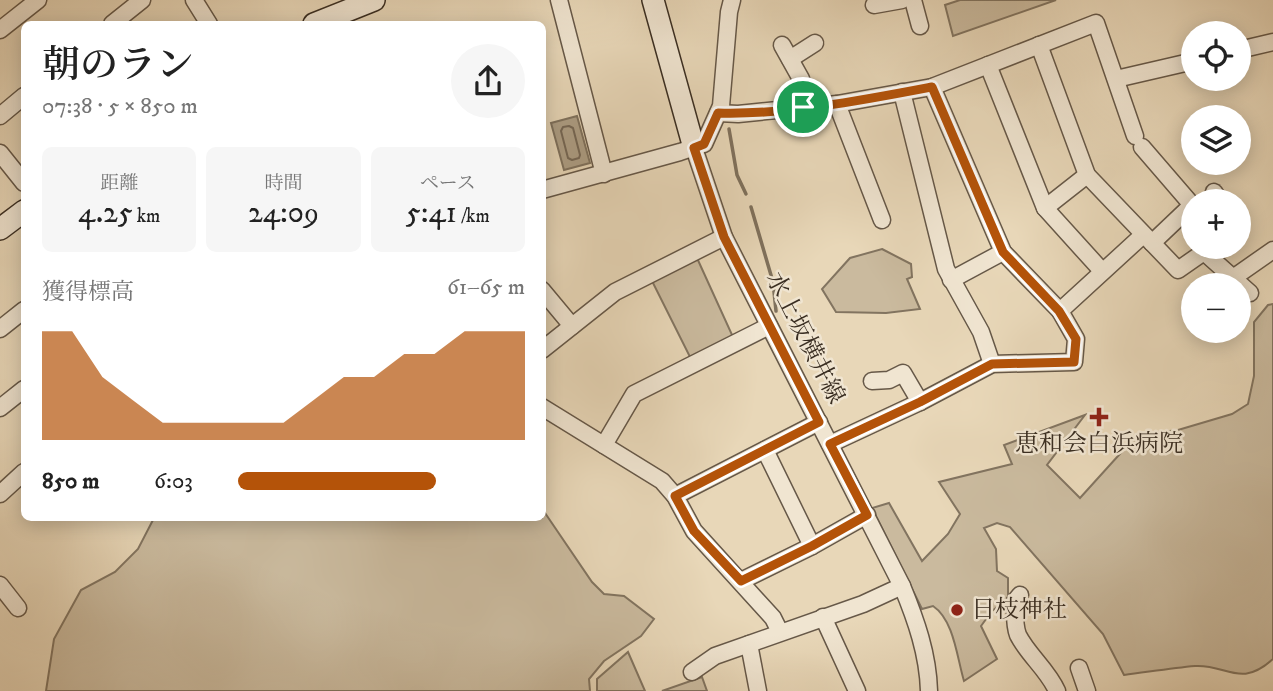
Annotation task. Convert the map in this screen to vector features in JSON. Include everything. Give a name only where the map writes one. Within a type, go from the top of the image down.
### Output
[{"type":"street","points":[[0,30],[19,6],[38,0]]},
{"type":"street","points":[[116,21],[142,0]]},
{"type":"street","points":[[194,0],[207,21]]},
{"type":"street","points":[[319,21],[345,5],[374,0]]},
{"type":"street","points":[[559,0],[604,174]]},
{"type":"street","name":"水上坂横井線","points":[[653,0],[694,148],[724,237],[902,586],[919,630],[926,658],[929,691]]},
{"type":"street","points":[[546,189],[704,144],[721,106],[732,0]]},
{"type":"street","points":[[874,5],[902,0]]},
{"type":"street","points":[[913,0],[920,26]]},
{"type":"street","points":[[718,113],[738,114],[837,104],[932,87],[1096,23],[1138,142],[1192,205],[1102,271],[1059,311]]},
{"type":"street","points":[[1251,47],[1273,42]]},
{"type":"street","points":[[803,107],[801,79],[786,52],[815,43]]},
{"type":"street","points":[[1040,45],[1087,175],[1178,270],[1193,259]]},
{"type":"street","points":[[1116,79],[1181,64]]},
{"type":"street","points":[[988,65],[1045,208],[1102,271]]},
{"type":"street","points":[[830,444],[920,402],[992,364],[1074,362],[1076,339],[1059,311],[1003,252],[932,87]]},
{"type":"street","points":[[902,93],[946,269],[981,332],[992,364]]},
{"type":"street","points":[[0,117],[21,99]]},
{"type":"street","points":[[837,104],[882,220]]},
{"type":"street","points":[[0,153],[21,179]]},
{"type":"street","points":[[1045,208],[1087,175]]},
{"type":"street","points":[[0,229],[21,213]]},
{"type":"street","points":[[546,347],[615,292],[724,237]]},
{"type":"street","points":[[1240,273],[1273,250]]},
{"type":"street","points":[[951,279],[1003,252]]},
{"type":"street","points":[[1216,259],[1229,273]]},
{"type":"street","points":[[546,295],[572,326]]},
{"type":"street","points":[[0,329],[21,312]]},
{"type":"street","points":[[604,445],[634,394],[769,326]]},
{"type":"street","points":[[872,382],[888,380],[903,373],[920,402]]},
{"type":"street","points":[[0,408],[21,391]]},
{"type":"street","points":[[546,409],[662,481],[675,496],[694,531],[773,618],[780,632]]},
{"type":"street","points":[[675,496],[819,422]]},
{"type":"street","points":[[765,450],[812,546]]},
{"type":"street","points":[[0,494],[21,475]]},
{"type":"street","points":[[741,581],[867,515]]},
{"type":"street","points":[[692,672],[715,656],[863,604],[902,586]]},
{"type":"street","points":[[1020,595],[1015,601],[1018,635],[1052,679],[1057,691]]},
{"type":"street","points":[[823,617],[857,691]]},
{"type":"street","points":[[749,643],[758,691]]},
{"type":"street","points":[[1079,668],[1087,691]]},
{"type":"shaded area","points":[[960,0],[1056,0],[953,36],[945,5]]},
{"type":"shaded area","points":[[882,249],[911,264],[912,277],[907,279],[920,309],[886,313],[836,312],[822,289],[850,258]]},
{"type":"shaded area","points":[[697,258],[733,337],[691,359],[652,281]]},
{"type":"shaded area","points":[[1273,304],[1273,659],[1261,668],[1242,674],[1195,666],[1124,675],[1103,634],[1010,527],[997,523],[984,528],[996,549],[997,571],[1008,578],[1008,599],[992,611],[981,626],[997,659],[964,681],[946,620],[933,606],[922,609],[872,508],[889,503],[922,561],[948,534],[960,514],[939,482],[1012,464],[1004,445],[1085,415],[1047,465],[1080,498],[1137,435],[1178,430],[1232,414],[1248,404],[1254,376],[1254,322],[1268,305]]},
{"type":"shaded area","points":[[546,514],[592,582],[604,594],[624,596],[654,619],[641,636],[604,661],[589,679],[590,691],[46,691],[54,639],[81,590],[115,572],[138,549],[152,521],[546,521]]},
{"type":"shaded area","points":[[628,652],[645,691],[597,691],[597,679]]},
{"type":"shaded area","points":[[702,677],[707,691],[662,691]]},
{"type":"water","points":[[577,116],[590,163],[564,170],[551,123]]},
{"type":"waterway","points":[[729,129],[737,175],[746,194]]},
{"type":"waterway","points":[[751,207],[773,282],[776,311]]},
{"type":"place","name":"恵和会白浜病院","points":[[1099,417]]},
{"type":"place","name":"日枝神社","points":[[957,610]]},
{"type":"route","points":[[932,87],[1003,252],[1059,311],[1076,339],[1074,362],[992,364],[920,402],[830,444],[867,515],[741,581],[694,531],[675,496],[819,422],[724,237],[694,148],[704,144],[718,113],[738,114],[803,107],[837,104],[932,87]]}]
